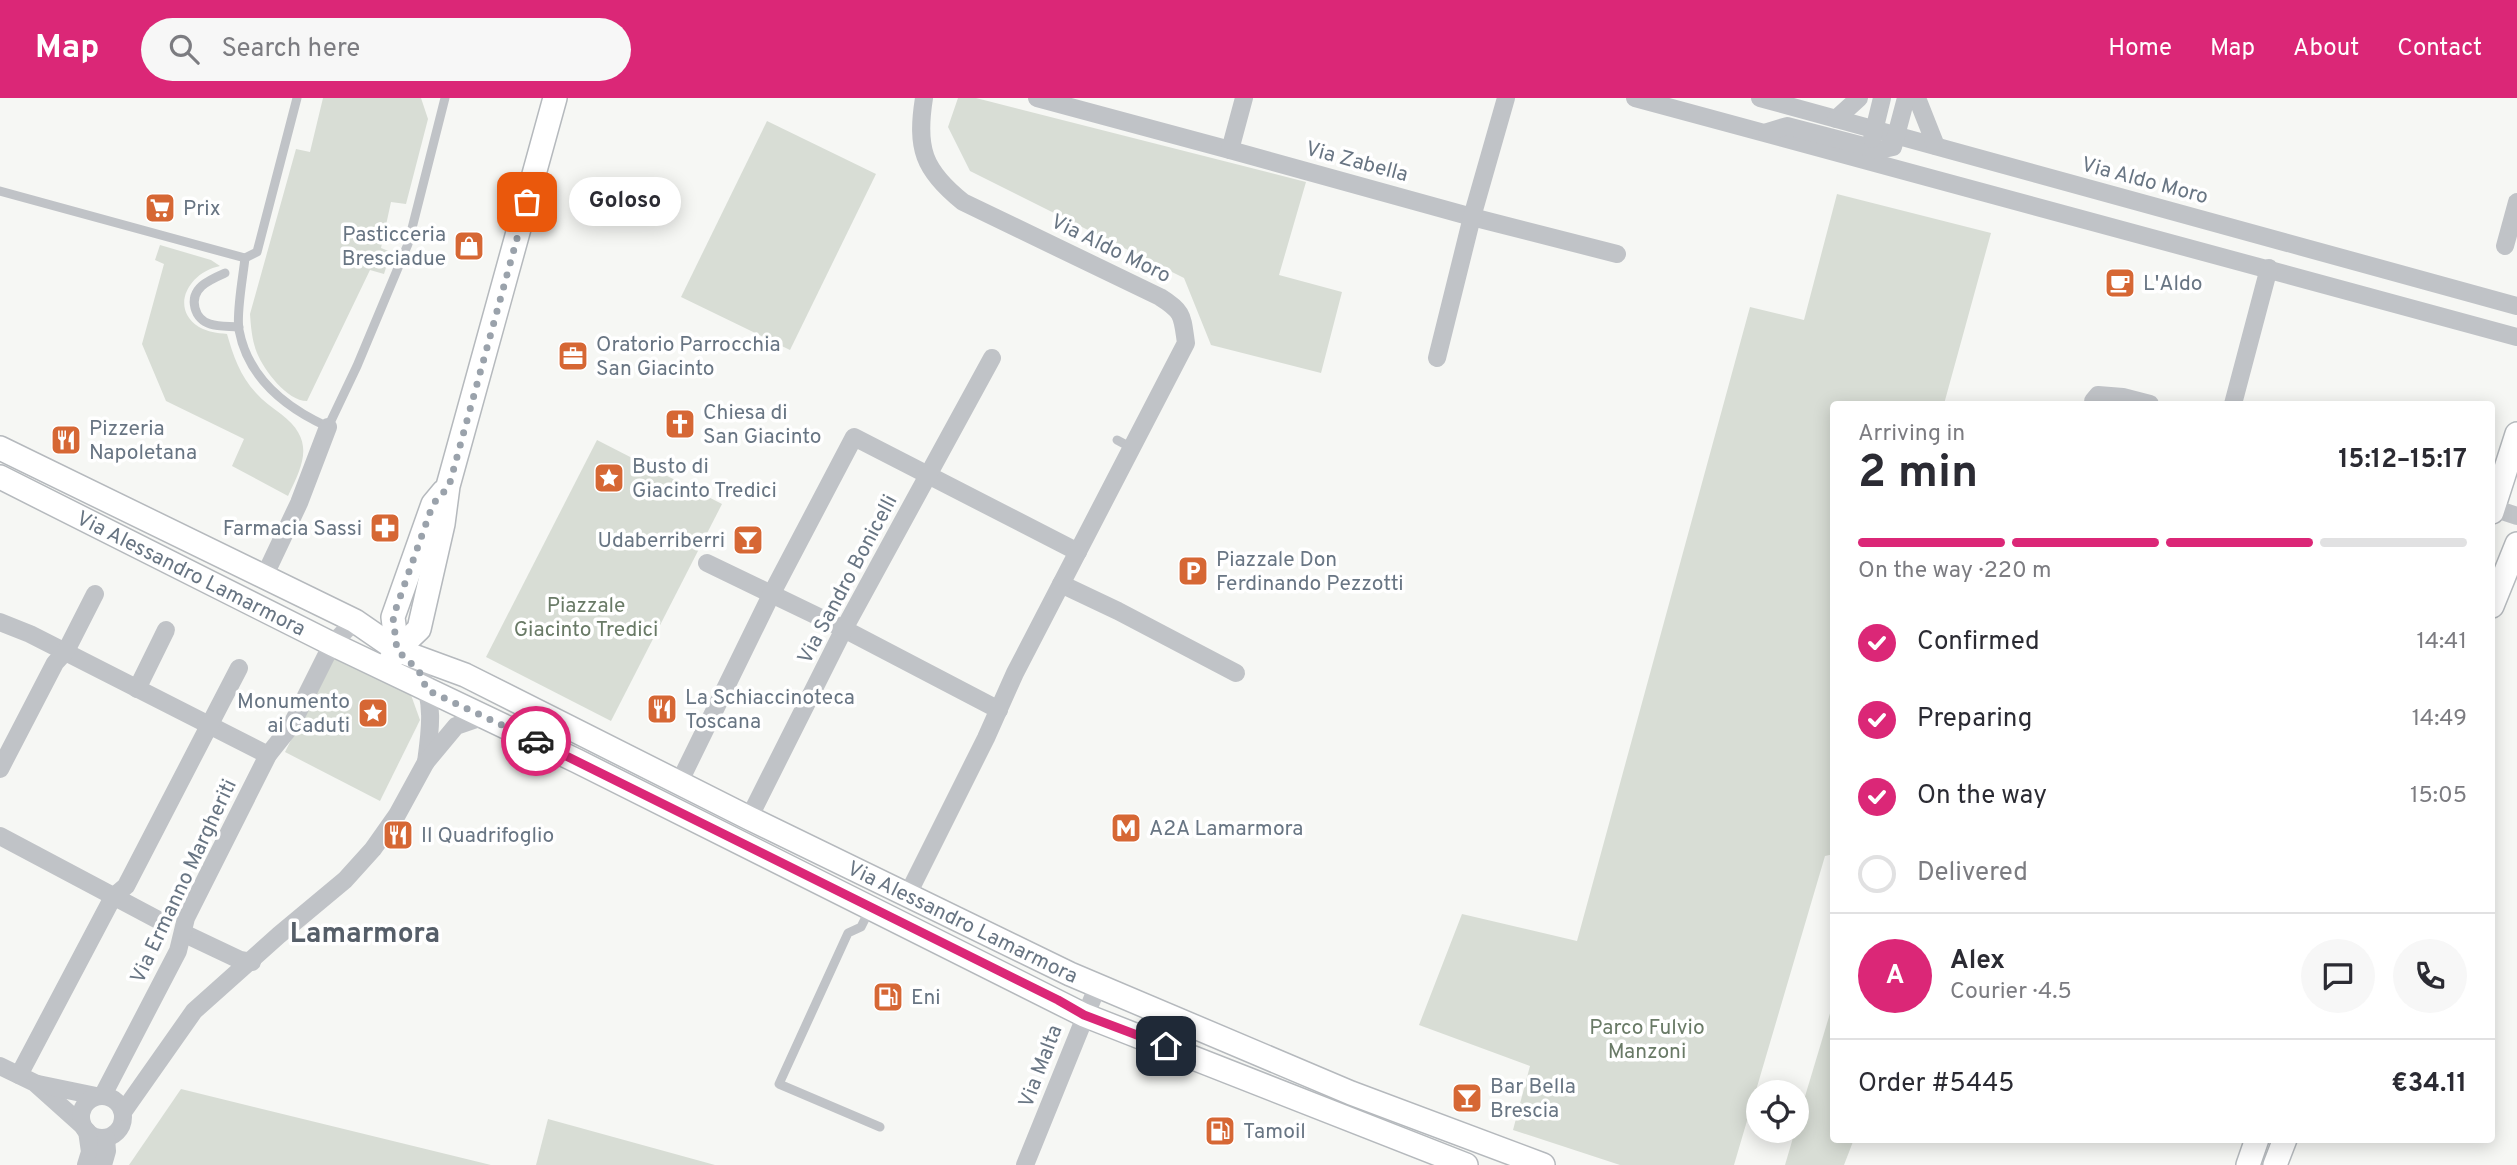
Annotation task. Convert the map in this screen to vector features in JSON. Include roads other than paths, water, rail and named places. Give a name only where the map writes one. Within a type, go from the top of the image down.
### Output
[{"type":"main road","points":[[380,668],[390,662],[397,650],[419,629],[449,486],[555,98]]},
{"type":"main road","points":[[2495,504],[2517,434]]},
{"type":"main road","name":"Via Alessandro Lamarmora","points":[[0,448],[355,621],[397,650],[465,675],[749,818],[1097,985],[1351,1093],[1543,1165]]},
{"type":"main road","name":"Via Alessandro Lamarmora","points":[[0,477],[323,646],[380,668],[485,716],[1084,1015],[1466,1165]]},
{"type":"main road","points":[[397,650],[393,617],[433,504],[449,486]]},
{"type":"main road","points":[[2495,599],[2517,544]]},
{"type":"main road","points":[[355,621],[393,617]]},
{"type":"main road","points":[[2248,1165],[2256,1143]]},
{"type":"main road","points":[[2275,1165],[2283,1143]]},
{"type":"street","name":"Via Aldo Moro","points":[[907,895],[1078,552],[1125,444],[1186,343],[1178,308],[963,202],[941,184],[922,150],[921,119],[924,98]]},
{"type":"street","name":"Via Zabella","points":[[1037,98],[1617,254]]},
{"type":"street","points":[[1230,150],[1244,98]]},
{"type":"street","points":[[1437,358],[1472,217],[1506,98]]},
{"type":"street","points":[[1635,98],[1763,132],[1871,155],[2517,337]]},
{"type":"street","name":"Via Aldo Moro","points":[[1760,98],[2517,306]]},
{"type":"street","points":[[1836,119],[1859,98]]},
{"type":"street","points":[[1871,155],[1882,98]]},
{"type":"street","points":[[1871,155],[1893,147],[1906,98]]},
{"type":"street","points":[[1917,98],[1936,146]]},
{"type":"street","points":[[2505,246],[2517,202]]},
{"type":"street","points":[[2234,401],[2269,268]]},
{"type":"street","name":"Via Sandro Bonicelli","points":[[749,818],[844,629],[992,358]]},
{"type":"street","points":[[2093,401],[2098,396],[2138,401]]},
{"type":"street","name":"Via Alessandro Lamarmora","points":[[264,577],[299,503],[328,427]]},
{"type":"street","points":[[679,783],[772,593],[854,437],[1078,552]]},
{"type":"street","points":[[2495,510],[2517,516]]},
{"type":"street","points":[[708,563],[844,629],[999,710]]},
{"type":"street","points":[[1061,584],[1236,673]]},
{"type":"street","points":[[0,769],[55,663],[65,651],[95,594]]},
{"type":"street","name":"Via Ermanno Margheriti","points":[[99,1096],[178,951],[186,918],[268,755],[291,726],[323,646],[355,621]]},
{"type":"street","points":[[0,622],[65,651],[268,755]]},
{"type":"street","points":[[137,690],[166,631]]},
{"type":"street","points":[[397,650],[419,671],[427,690],[430,731],[426,762]]},
{"type":"street","points":[[27,1079],[113,897],[126,886],[239,668]]},
{"type":"street","points":[[27,1079],[99,1138],[112,1135],[122,1126],[123,1112],[194,1012],[345,880],[373,849],[397,815],[426,762],[456,726],[485,716]]},
{"type":"street","points":[[0,836],[162,922]]},
{"type":"street","points":[[183,933],[240,960],[252,961]]},
{"type":"street","name":"Via Malta","points":[[1025,1165],[1097,985]]},
{"type":"street","points":[[0,1066],[27,1079],[116,1100],[123,1112]]},
{"type":"street","points":[[86,1165],[90,1152],[81,1114],[83,1108],[99,1096]]},
{"type":"street","points":[[103,1165],[107,1151],[106,1138]]},
{"type":"lane","points":[[0,191],[245,258],[257,252],[297,98]]},
{"type":"lane","points":[[245,258],[239,327],[245,350],[257,376],[299,414],[328,427],[357,366],[408,244],[445,98]]},
{"type":"lane","points":[[225,273],[201,285],[194,296],[194,305],[197,316],[208,324],[239,327]]},
{"type":"lane","points":[[870,909],[861,927],[848,933],[779,1084],[880,1127]]},
{"type":"place","name":"Goloso","points":[[527,202]]},
{"type":"place","name":"Prix","points":[[160,208]]},
{"type":"place","name":"Pasticceria Bresciadue","points":[[469,246]]},
{"type":"place","name":"L'Aldo","points":[[2120,283]]},
{"type":"place","name":"Oratorio Parrocchia San Giacinto","points":[[573,356]]},
{"type":"place","name":"Chiesa di San Giacinto","points":[[680,424]]},
{"type":"place","name":"Pizzeria Napoletana","points":[[66,440]]},
{"type":"place","name":"Busto di Giacinto Tredici","points":[[609,478]]},
{"type":"place","name":"Farmacia Sassi","points":[[385,528]]},
{"type":"place","name":"Udaberriberri","points":[[748,540]]},
{"type":"place","name":"Piazzale Don Ferdinando Pezzotti","points":[[1193,571]]},
{"type":"place","name":"La Schiaccinoteca Toscana","points":[[662,709]]},
{"type":"place","name":"Monumento ai Caduti","points":[[373,713]]},
{"type":"place","name":"A2A Lamarmora","points":[[1126,828]]},
{"type":"place","name":"Il Quadrifoglio","points":[[398,835]]},
{"type":"place","name":"Eni","points":[[888,997]]},
{"type":"place","name":"Bar Bella Brescia","points":[[1467,1098]]},
{"type":"place","name":"Tamoil","points":[[1220,1131]]},
{"type":"district","name":"Lamarmora","points":[[365,932]]},
{"type":"park label","name":"Piazzale Giacinto Tredici","points":[[586,617]]},
{"type":"park label","name":"Parco Fulvio Manzoni","points":[[1647,1039]]}]
